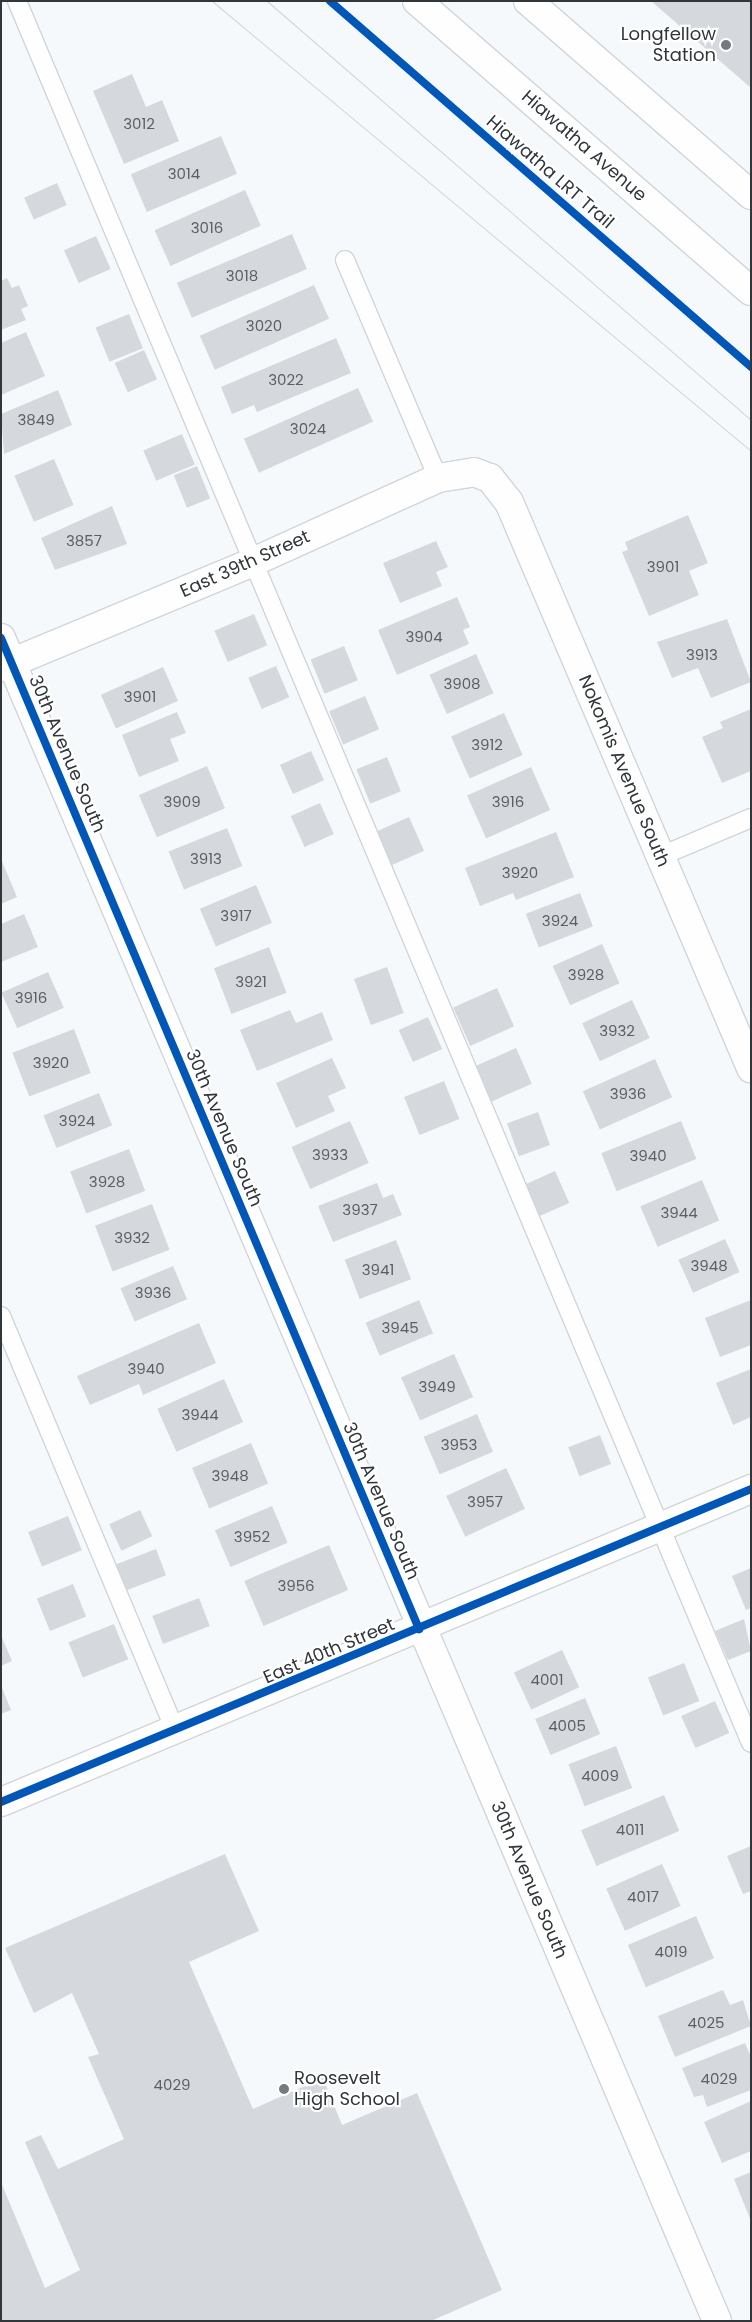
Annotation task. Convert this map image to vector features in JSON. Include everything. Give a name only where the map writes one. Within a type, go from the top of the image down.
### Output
[{"type":"main road","name":"Hiawatha Avenue","points":[[417,1],[751,291]]},
{"type":"main road","points":[[528,1],[751,195]]},
{"type":"main road","name":"East 39th Street","points":[[6,665],[253,562],[438,478],[474,472],[490,478]]},
{"type":"main road","name":"Nokomis Avenue South","points":[[490,478],[509,502],[751,1068]]},
{"type":"main road","name":"30th Avenue South","points":[[1,638],[6,665],[717,2321]]},
{"type":"main road","name":"East 40th Street","points":[[1,1802],[176,1732],[751,1489]]},
{"type":"lane","points":[[17,1],[751,1743]]},
{"type":"lane","points":[[344,260],[438,478]]},
{"type":"lane","points":[[661,856],[751,818]]},
{"type":"lane","points":[[1,1316],[176,1732]]},
{"type":"building","name":"Longfellow Station","points":[[651,1],[751,1],[751,88]]},
{"type":"building","points":[[132,74],[146,107],[162,100],[179,141],[124,164],[93,91]]},
{"type":"building","points":[[221,136],[237,174],[147,212],[131,174]]},
{"type":"building","points":[[57,183],[67,205],[34,220],[24,198]]},
{"type":"building","points":[[245,190],[261,226],[170,266],[155,230]]},
{"type":"building","points":[[292,234],[307,269],[192,318],[177,283]]},
{"type":"building","points":[[96,236],[111,269],[79,283],[64,250]]},
{"type":"building","points":[[7,278],[12,288],[19,285],[28,306],[21,309],[26,320],[1,330],[1,281]]},
{"type":"building","points":[[314,285],[329,319],[215,370],[200,336]]},
{"type":"building","points":[[129,314],[143,348],[109,362],[96,327]]},
{"type":"building","points":[[26,332],[45,376],[1,395],[1,343]]},
{"type":"building","points":[[336,338],[351,373],[257,412],[254,405],[232,414],[221,387]]},
{"type":"building","points":[[144,350],[157,379],[128,392],[115,363]]},
{"type":"building","points":[[358,388],[373,422],[259,473],[244,439]]},
{"type":"building","points":[[58,390],[72,425],[4,454],[1,414]]},
{"type":"building","points":[[182,434],[195,464],[156,481],[143,450]]},
{"type":"building","points":[[54,459],[74,505],[34,522],[14,476]]},
{"type":"building","points":[[197,466],[210,498],[187,508],[174,475]]},
{"type":"building","points":[[112,506],[127,544],[55,570],[41,538]]},
{"type":"building","points":[[688,515],[708,563],[689,571],[699,595],[649,616],[622,552],[628,550],[625,542]]},
{"type":"building","points":[[436,541],[448,567],[436,572],[442,586],[400,603],[383,563]]},
{"type":"building","points":[[457,597],[470,627],[463,630],[469,644],[397,675],[378,630]]},
{"type":"building","points":[[254,614],[267,645],[228,662],[214,631]]},
{"type":"building","points":[[727,619],[751,682],[711,698],[698,668],[672,678],[657,642]]},
{"type":"building","points":[[344,646],[358,680],[324,694],[311,659]]},
{"type":"building","points":[[476,654],[493,693],[447,714],[429,675]]},
{"type":"building","points":[[276,666],[289,697],[262,709],[248,678]]},
{"type":"building","points":[[163,667],[178,701],[116,728],[101,695]]},
{"type":"building","points":[[365,696],[379,729],[343,744],[329,711]]},
{"type":"building","points":[[751,709],[751,771],[722,783],[702,737],[723,728],[720,722]]},
{"type":"building","points":[[177,712],[186,733],[170,739],[179,761],[139,777],[122,735]]},
{"type":"building","points":[[504,713],[523,755],[470,779],[451,737]]},
{"type":"building","points":[[311,751],[324,780],[293,794],[280,765]]},
{"type":"building","points":[[387,757],[401,791],[370,804],[356,769]]},
{"type":"building","points":[[207,766],[225,808],[157,837],[139,795]]},
{"type":"building","points":[[531,767],[550,810],[486,838],[467,795]]},
{"type":"building","points":[[320,803],[334,834],[305,847],[291,816]]},
{"type":"building","points":[[409,817],[424,851],[388,867],[372,833]]},
{"type":"building","points":[[227,828],[242,866],[184,890],[169,852]]},
{"type":"building","points":[[556,832],[574,877],[516,900],[513,893],[480,906],[465,868]]},
{"type":"building","points":[[1,859],[17,897],[1,904]]},
{"type":"building","points":[[256,885],[272,923],[216,947],[200,909]]},
{"type":"building","points":[[580,893],[593,927],[539,947],[526,914]]},
{"type":"building","points":[[24,914],[38,947],[1,962],[1,924]]},
{"type":"building","points":[[602,944],[619,983],[570,1005],[553,966]]},
{"type":"building","points":[[269,947],[287,993],[231,1014],[214,968]]},
{"type":"building","points":[[387,967],[404,1013],[371,1025],[354,979]]},
{"type":"building","points":[[48,972],[64,1008],[17,1028],[1,993]]},
{"type":"building","points":[[497,988],[514,1026],[470,1046],[453,1008]]},
{"type":"building","points":[[632,1000],[650,1038],[600,1061],[582,1023]]},
{"type":"building","points":[[290,1010],[296,1023],[322,1012],[333,1040],[257,1071],[240,1030]]},
{"type":"building","points":[[428,1017],[442,1049],[413,1062],[399,1030]]},
{"type":"building","points":[[74,1029],[91,1073],[29,1097],[12,1053]]},
{"type":"building","points":[[516,1048],[532,1084],[488,1103],[472,1068]]},
{"type":"building","points":[[332,1058],[346,1088],[328,1096],[335,1111],[296,1128],[276,1083]]},
{"type":"building","points":[[655,1059],[672,1097],[600,1130],[583,1091]]},
{"type":"building","points":[[444,1081],[459,1119],[419,1135],[404,1097]]},
{"type":"building","points":[[99,1093],[112,1125],[56,1148],[43,1115]]},
{"type":"building","points":[[538,1112],[550,1145],[519,1156],[507,1123]]},
{"type":"building","points":[[350,1121],[369,1163],[310,1189],[292,1147]]},
{"type":"building","points":[[681,1121],[696,1159],[617,1191],[601,1153]]},
{"type":"building","points":[[129,1149],[145,1191],[86,1214],[70,1172]]},
{"type":"building","points":[[555,1171],[569,1203],[536,1218],[522,1186]]},
{"type":"building","points":[[702,1180],[719,1221],[658,1247],[640,1206]]},
{"type":"building","points":[[377,1183],[383,1198],[393,1194],[402,1215],[333,1242],[318,1206]]},
{"type":"building","points":[[152,1204],[170,1250],[113,1272],[95,1226]]},
{"type":"building","points":[[725,1239],[740,1272],[693,1293],[678,1260]]},
{"type":"building","points":[[396,1240],[411,1279],[360,1299],[345,1260]]},
{"type":"building","points":[[173,1266],[187,1299],[135,1321],[121,1288]]},
{"type":"building","points":[[419,1300],[433,1333],[380,1356],[366,1323]]},
{"type":"building","points":[[751,1300],[751,1345],[720,1357],[705,1318]]},
{"type":"building","points":[[199,1323],[216,1363],[143,1395],[139,1384],[90,1405],[77,1376]]},
{"type":"building","points":[[454,1354],[473,1397],[420,1421],[401,1378]]},
{"type":"building","points":[[751,1369],[751,1417],[733,1425],[716,1383]]},
{"type":"building","points":[[224,1379],[243,1422],[176,1452],[157,1409]]},
{"type":"building","points":[[477,1414],[493,1452],[440,1474],[424,1437]]},
{"type":"building","points":[[600,1435],[611,1464],[579,1476],[568,1447]]},
{"type":"building","points":[[251,1443],[268,1484],[209,1509],[192,1468]]},
{"type":"building","points":[[506,1468],[525,1509],[465,1537],[446,1496]]},
{"type":"building","points":[[272,1506],[288,1543],[231,1567],[215,1530]]},
{"type":"building","points":[[140,1510],[152,1536],[121,1551],[109,1524]]},
{"type":"building","points":[[68,1516],[82,1550],[42,1566],[28,1532]]},
{"type":"building","points":[[329,1545],[348,1590],[263,1626],[244,1581]]},
{"type":"building","points":[[156,1549],[166,1575],[126,1591],[116,1564]]},
{"type":"building","points":[[751,1568],[751,1608],[746,1610],[732,1576]]},
{"type":"building","points":[[73,1584],[86,1616],[50,1631],[37,1599]]},
{"type":"building","points":[[199,1598],[210,1626],[163,1644],[152,1616]]},
{"type":"building","points":[[744,1619],[751,1651],[728,1660],[715,1631]]},
{"type":"building","points":[[114,1624],[128,1659],[83,1678],[69,1642]]},
{"type":"building","points":[[1,1635],[12,1661],[1,1666]]},
{"type":"building","points":[[562,1650],[579,1687],[531,1710],[514,1672]]},
{"type":"building","points":[[684,1663],[699,1701],[663,1716],[648,1678]]},
{"type":"building","points":[[1,1685],[11,1710],[1,1714]]},
{"type":"building","points":[[585,1698],[600,1734],[551,1755],[535,1719]]},
{"type":"building","points":[[715,1701],[729,1733],[695,1748],[681,1716]]},
{"type":"building","points":[[616,1746],[632,1788],[585,1806],[568,1764]]},
{"type":"building","points":[[664,1795],[679,1831],[596,1866],[581,1830]]},
{"type":"building","points":[[751,1846],[751,1891],[743,1894],[727,1856]]},
{"type":"building","points":[[225,1854],[259,1931],[189,1962],[253,2109],[323,2078],[342,2125],[417,2093],[502,2290],[431,2321],[1,2321],[1,2182],[45,2288],[80,2270],[25,2142],[41,2135],[58,2169],[124,2139],[88,2057],[99,2054],[72,1993],[34,2013],[5,1948]]},
{"type":"building","points":[[662,1864],[681,1906],[625,1931],[606,1889]]},
{"type":"building","points":[[696,1916],[714,1958],[646,1987],[628,1945]]},
{"type":"building","points":[[723,1990],[730,2005],[743,2000],[751,2026],[675,2057],[658,2016]]},
{"type":"building","points":[[745,2043],[751,2057],[751,2090],[707,2107],[703,2095],[694,2097],[682,2068]]},
{"type":"building","points":[[751,2101],[751,2151],[722,2163],[704,2122]]},
{"type":"building","points":[[751,2172],[751,2221],[734,2179]]},
{"type":"tram line","points":[[212,1],[751,451]]},
{"type":"tram line","points":[[267,1],[751,420]]},
{"type":"cycle path","name":"Hiawatha LRT Trail","points":[[330,1],[751,367]]},
{"type":"cycle path","points":[[1,638],[419,1629]]},
{"type":"cycle path","points":[[1,1802],[751,1489]]},
{"type":"place","name":"Longfellow Station","points":[[726,45]]},
{"type":"place","name":"Roosevelt High School","points":[[284,2089]]}]
